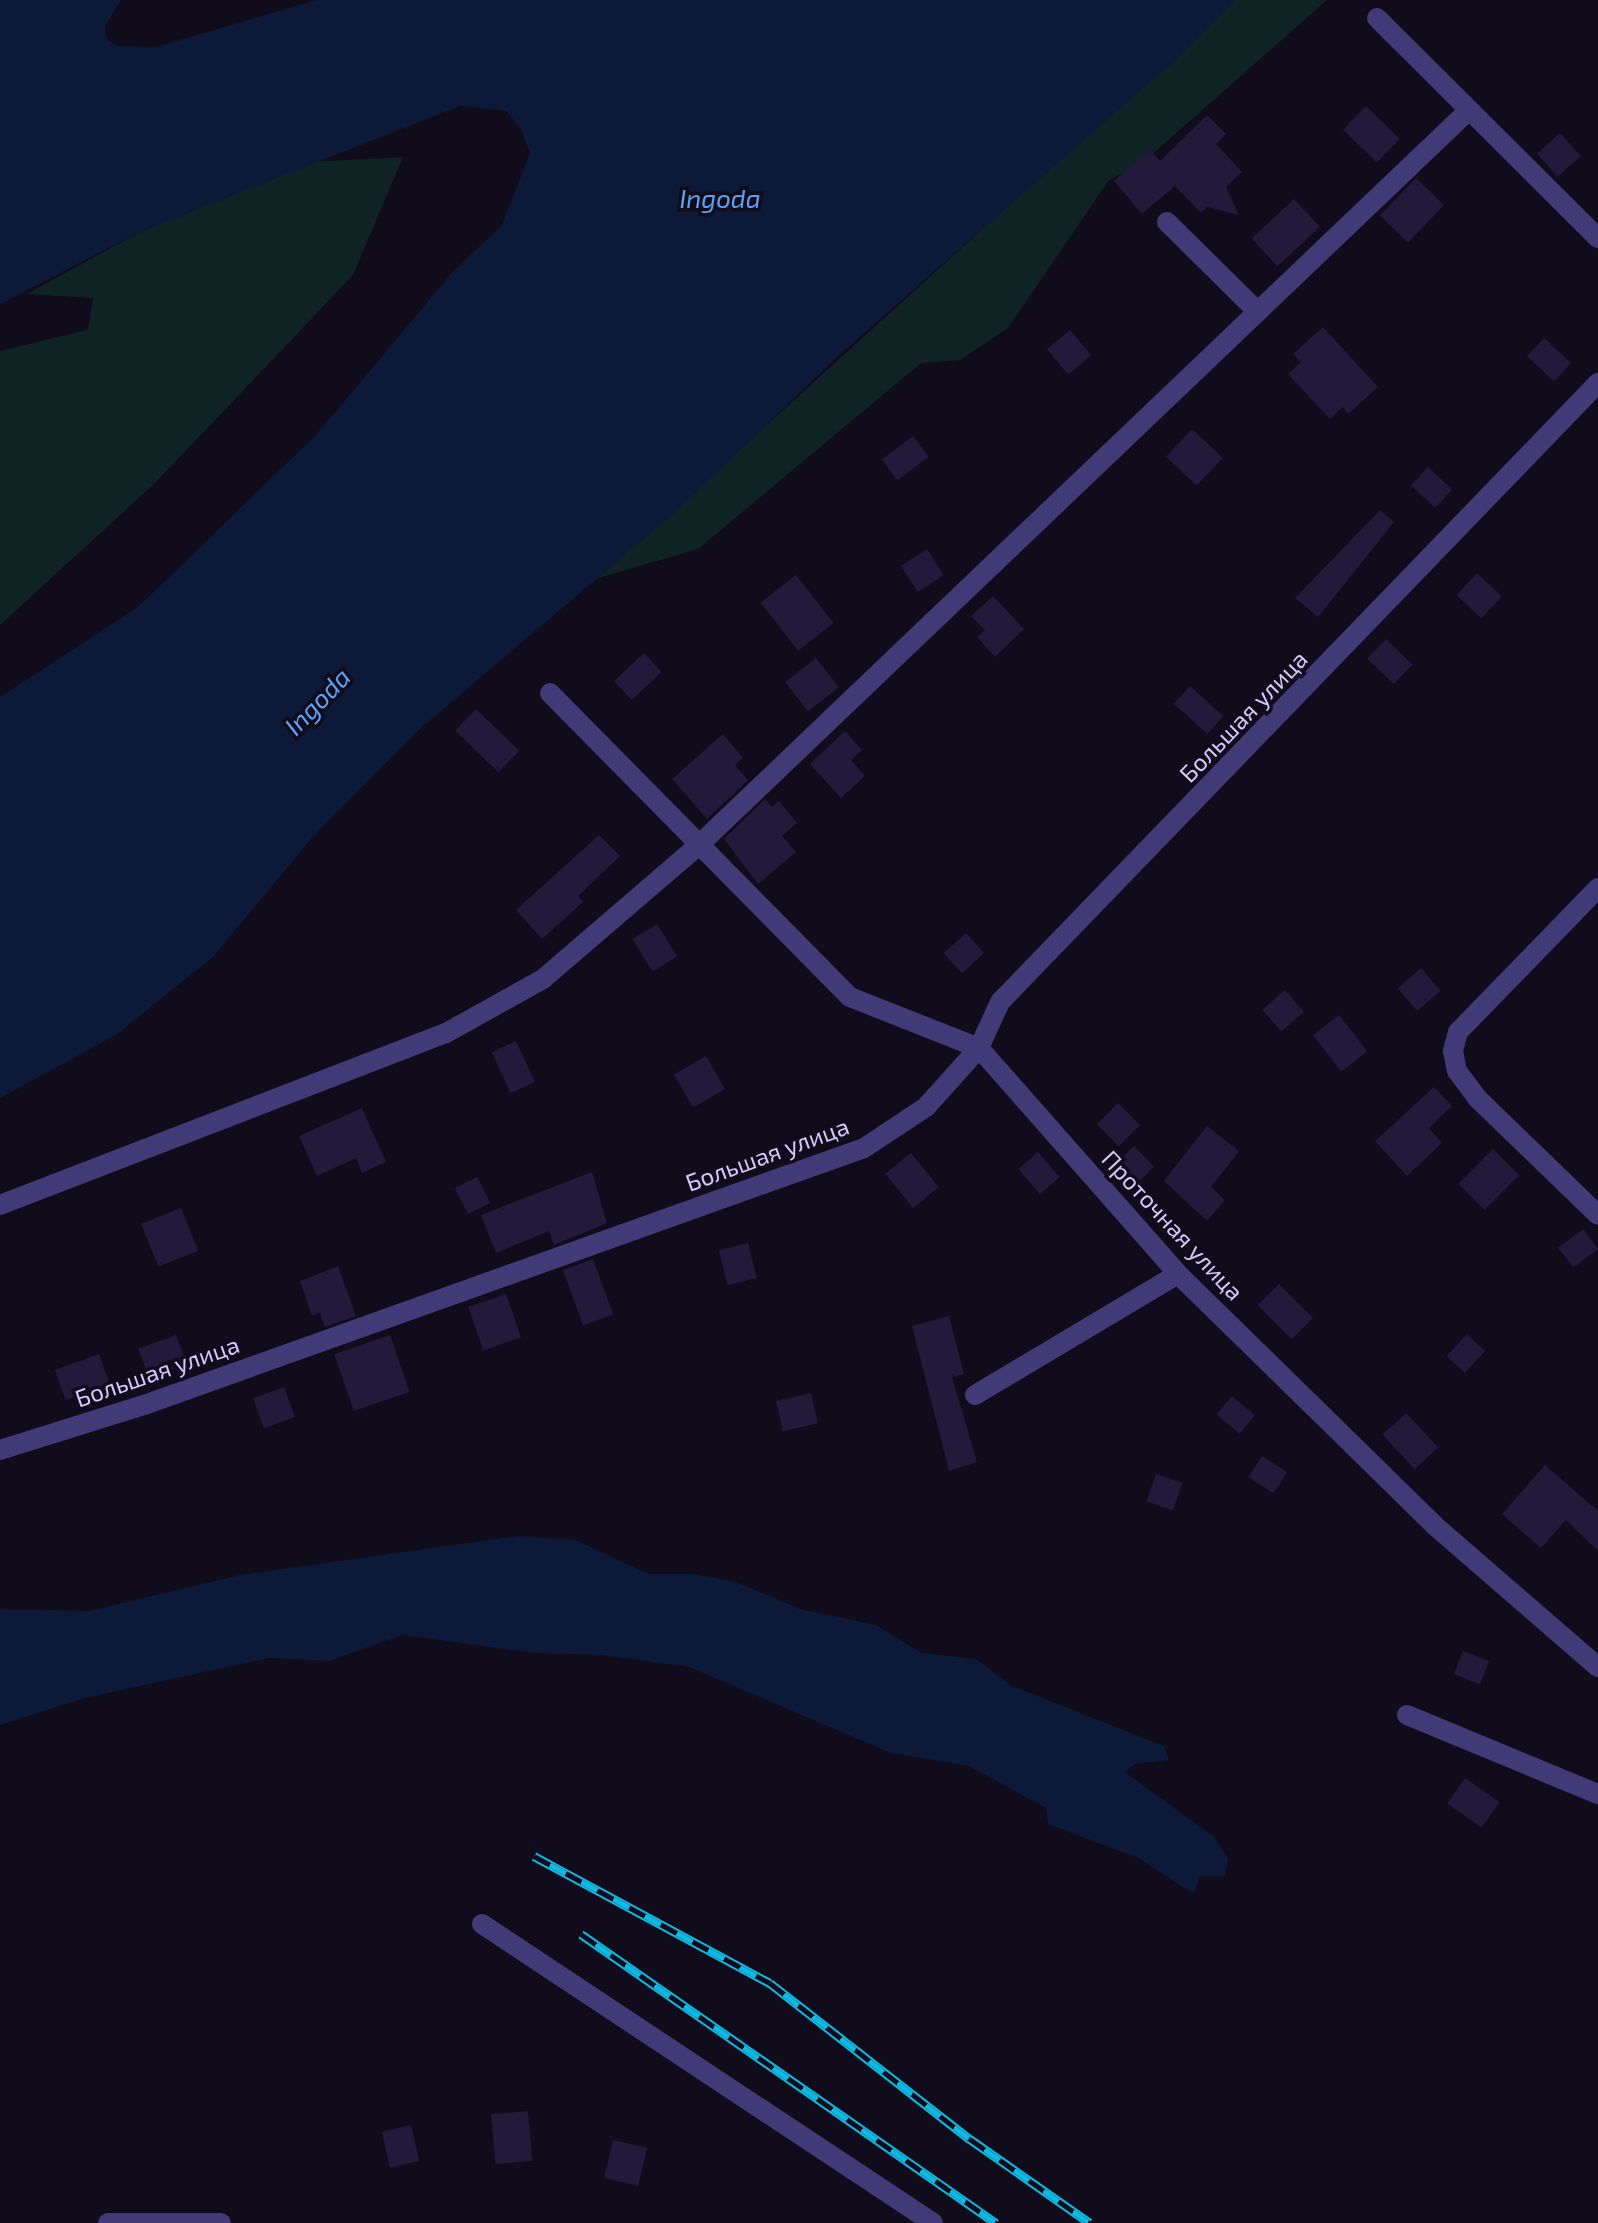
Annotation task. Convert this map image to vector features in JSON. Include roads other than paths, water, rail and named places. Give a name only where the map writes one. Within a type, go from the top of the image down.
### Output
[{"type":"street","points":[[1377,18],[1598,238]]},
{"type":"street","points":[[0,1205],[446,1033],[543,979],[702,842],[1468,111]]},
{"type":"street","points":[[1167,222],[1257,311]]},
{"type":"street","name":"Большая улица","points":[[0,1450],[159,1400],[864,1148],[926,1107],[979,1048],[1000,1002],[1598,383]]},
{"type":"street","name":"Проточная улица","points":[[550,693],[702,842],[850,997],[979,1048],[1178,1274],[1434,1525],[1598,1667]]},
{"type":"street","points":[[1598,888],[1458,1032],[1453,1051],[1457,1071],[1477,1098],[1598,1215]]},
{"type":"street","points":[[975,1395],[1178,1274]]},
{"type":"street","points":[[1407,1715],[1598,1794]]},
{"type":"street","points":[[482,1924],[933,2223]]},
{"type":"street","points":[[108,2223],[221,2223]]},
{"type":"water","name":"Ingoda","points":[[0,0],[121,0],[105,26],[107,40],[119,46],[156,47],[316,0],[1235,0],[1172,63],[839,355],[680,508],[421,728],[311,839],[214,956],[116,1035],[0,1098],[0,697],[138,607],[315,436],[451,274],[502,225],[530,153],[521,129],[506,111],[460,106],[140,232],[0,304]]},
{"type":"water","points":[[518,1536],[576,1540],[648,1574],[693,1574],[736,1582],[800,1609],[876,1625],[922,1653],[976,1659],[1012,1686],[1164,1746],[1169,1760],[1135,1764],[1125,1772],[1214,1837],[1228,1859],[1225,1876],[1200,1876],[1194,1894],[1138,1858],[1048,1824],[1046,1808],[969,1766],[891,1753],[689,1667],[602,1655],[534,1653],[402,1635],[329,1661],[269,1658],[85,1698],[0,1725],[0,1609],[89,1611],[240,1575]]},
{"type":"railway","points":[[534,1856],[770,1983],[970,2139],[1090,2223]]},
{"type":"railway","points":[[581,1934],[996,2223]]}]
